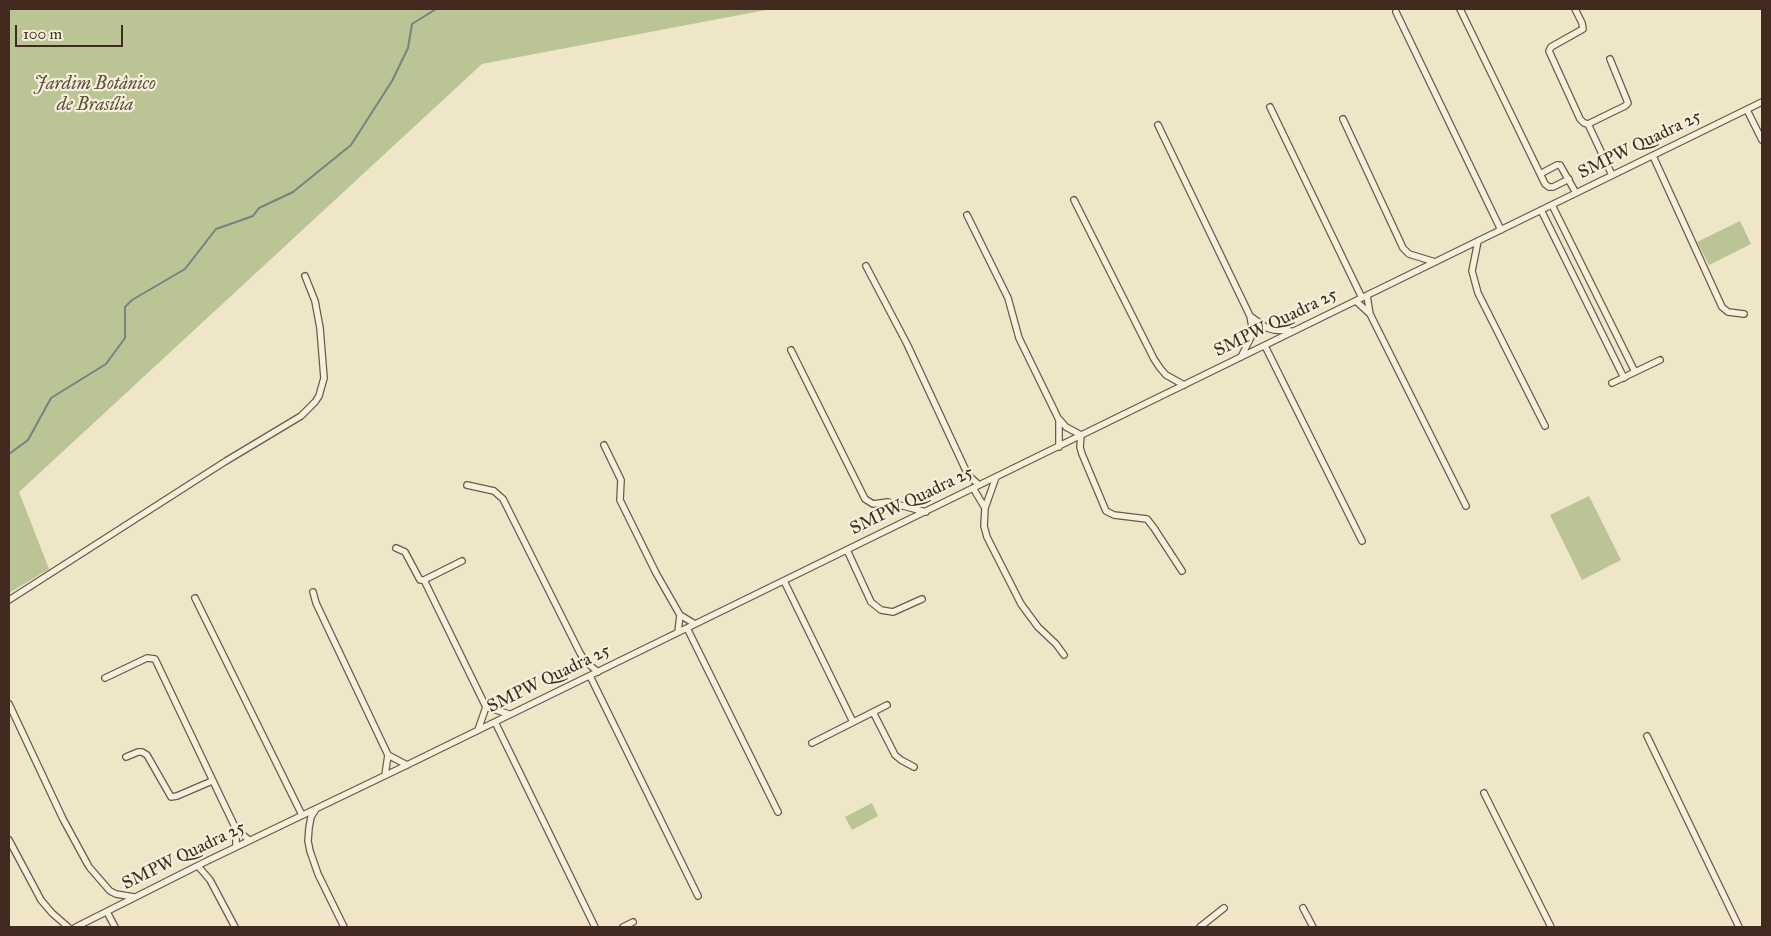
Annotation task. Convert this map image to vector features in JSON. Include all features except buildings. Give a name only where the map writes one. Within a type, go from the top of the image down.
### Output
[{"type":"street","points":[[1460,9],[1545,184],[1553,187],[1569,179]]},
{"type":"street","points":[[1575,9],[1583,29],[1551,47],[1549,51],[1580,119],[1588,124],[1612,175]]},
{"type":"street","points":[[1396,12],[1501,230]]},
{"type":"street","points":[[1588,124],[1628,103],[1610,59]]},
{"type":"street","name":"SMPW Quadra 25","points":[[76,927],[249,840],[590,676],[1762,102]]},
{"type":"street","points":[[1270,107],[1364,297],[1370,314],[1466,506]]},
{"type":"street","points":[[1747,110],[1762,140]]},
{"type":"street","points":[[1343,120],[1403,248],[1414,257],[1435,262]]},
{"type":"street","points":[[1158,126],[1250,316],[1252,326],[1251,337],[1241,357]]},
{"type":"street","points":[[1653,156],[1722,307],[1728,312],[1744,314]]},
{"type":"street","points":[[1540,174],[1559,165],[1563,168],[1576,193]]},
{"type":"street","points":[[1074,200],[1154,359],[1166,375],[1184,385]]},
{"type":"street","points":[[1552,205],[1635,372]]},
{"type":"street","points":[[1541,210],[1624,378]]},
{"type":"street","points":[[967,215],[1008,298],[1019,338],[1059,420],[1081,435],[1080,448],[1101,503],[1106,511],[1114,516],[1147,520],[1182,571]]},
{"type":"street","points":[[1556,242],[1568,236]]},
{"type":"street","points":[[1478,241],[1472,271],[1478,293],[1545,426]]},
{"type":"street","points":[[866,266],[907,344],[985,508]]},
{"type":"street","points":[[9,600],[226,461],[301,416],[316,402],[324,378],[320,328],[315,302],[305,276]]},
{"type":"street","points":[[1356,301],[1370,314]]},
{"type":"street","points":[[1591,311],[1602,306]]},
{"type":"street","points":[[1250,316],[1267,328],[1278,331],[1294,331]]},
{"type":"street","points":[[1265,346],[1362,541]]},
{"type":"street","points":[[791,350],[865,499],[873,504],[888,502],[926,512]]},
{"type":"street","points":[[1612,383],[1660,360]]},
{"type":"street","points":[[1058,447],[1059,420]]},
{"type":"street","points":[[604,445],[622,480],[620,500],[656,573],[680,615],[696,624]]},
{"type":"street","points":[[968,475],[974,488]]},
{"type":"street","points":[[996,477],[985,508],[985,530],[1017,597],[1038,627],[1056,644],[1064,655]]},
{"type":"street","points":[[467,485],[494,491],[503,499],[580,653],[586,662],[598,672]]},
{"type":"street","points":[[396,548],[405,552],[418,578],[424,580],[462,561]]},
{"type":"street","points":[[847,550],[866,592],[876,607],[887,612],[893,612],[922,599]]},
{"type":"street","points":[[424,580],[486,707],[478,730]]},
{"type":"street","points":[[784,581],[853,722]]},
{"type":"street","points":[[313,592],[316,603],[388,755],[385,775]]},
{"type":"street","points":[[195,598],[302,815]]},
{"type":"street","points":[[678,632],[680,615]]},
{"type":"street","points":[[687,628],[778,812]]},
{"type":"street","points":[[106,678],[147,658],[155,659],[236,829],[249,840]]},
{"type":"street","points":[[590,676],[698,896]]},
{"type":"street","points":[[9,704],[63,818],[89,866],[110,891],[134,897]]},
{"type":"street","points":[[812,743],[887,705]]},
{"type":"street","points":[[486,707],[510,714]]},
{"type":"street","points":[[873,712],[896,755],[914,767]]},
{"type":"street","points":[[495,722],[595,927]]},
{"type":"street","points":[[1647,736],[1738,927]]},
{"type":"street","points":[[126,757],[138,752],[147,755],[171,797],[212,781]]},
{"type":"street","points":[[388,755],[407,765]]},
{"type":"street","points":[[1484,793],[1551,927]]},
{"type":"street","points":[[316,808],[311,817],[309,828],[308,841],[310,851],[318,874],[344,927]]},
{"type":"street","points":[[236,829],[236,847]]},
{"type":"street","points":[[9,840],[42,900],[52,913],[68,927]]},
{"type":"street","points":[[207,861],[210,880]]},
{"type":"street","points":[[198,866],[210,880],[235,927]]},
{"type":"street","points":[[1200,927],[1224,908]]},
{"type":"street","points":[[1303,908],[1312,927]]},
{"type":"street","points":[[107,912],[115,927]]},
{"type":"street","points":[[623,927],[633,922]]},
{"type":"green space","name":"Jardim Botânico de Brasília","points":[[9,9],[771,9],[482,64],[19,492],[49,569],[9,593]]},
{"type":"green space","points":[[1740,221],[1751,244],[1709,265],[1697,242]]},
{"type":"green space","points":[[1589,496],[1621,560],[1582,580],[1550,515]]},
{"type":"green space","points":[[872,803],[878,816],[852,830],[845,817]]},
{"type":"waterway","points":[[9,454],[28,440],[51,398],[106,364],[125,338],[125,307],[132,300],[185,269],[216,229],[253,216],[259,208],[293,192],[351,145],[392,81],[408,48],[412,24],[436,9]]}]
